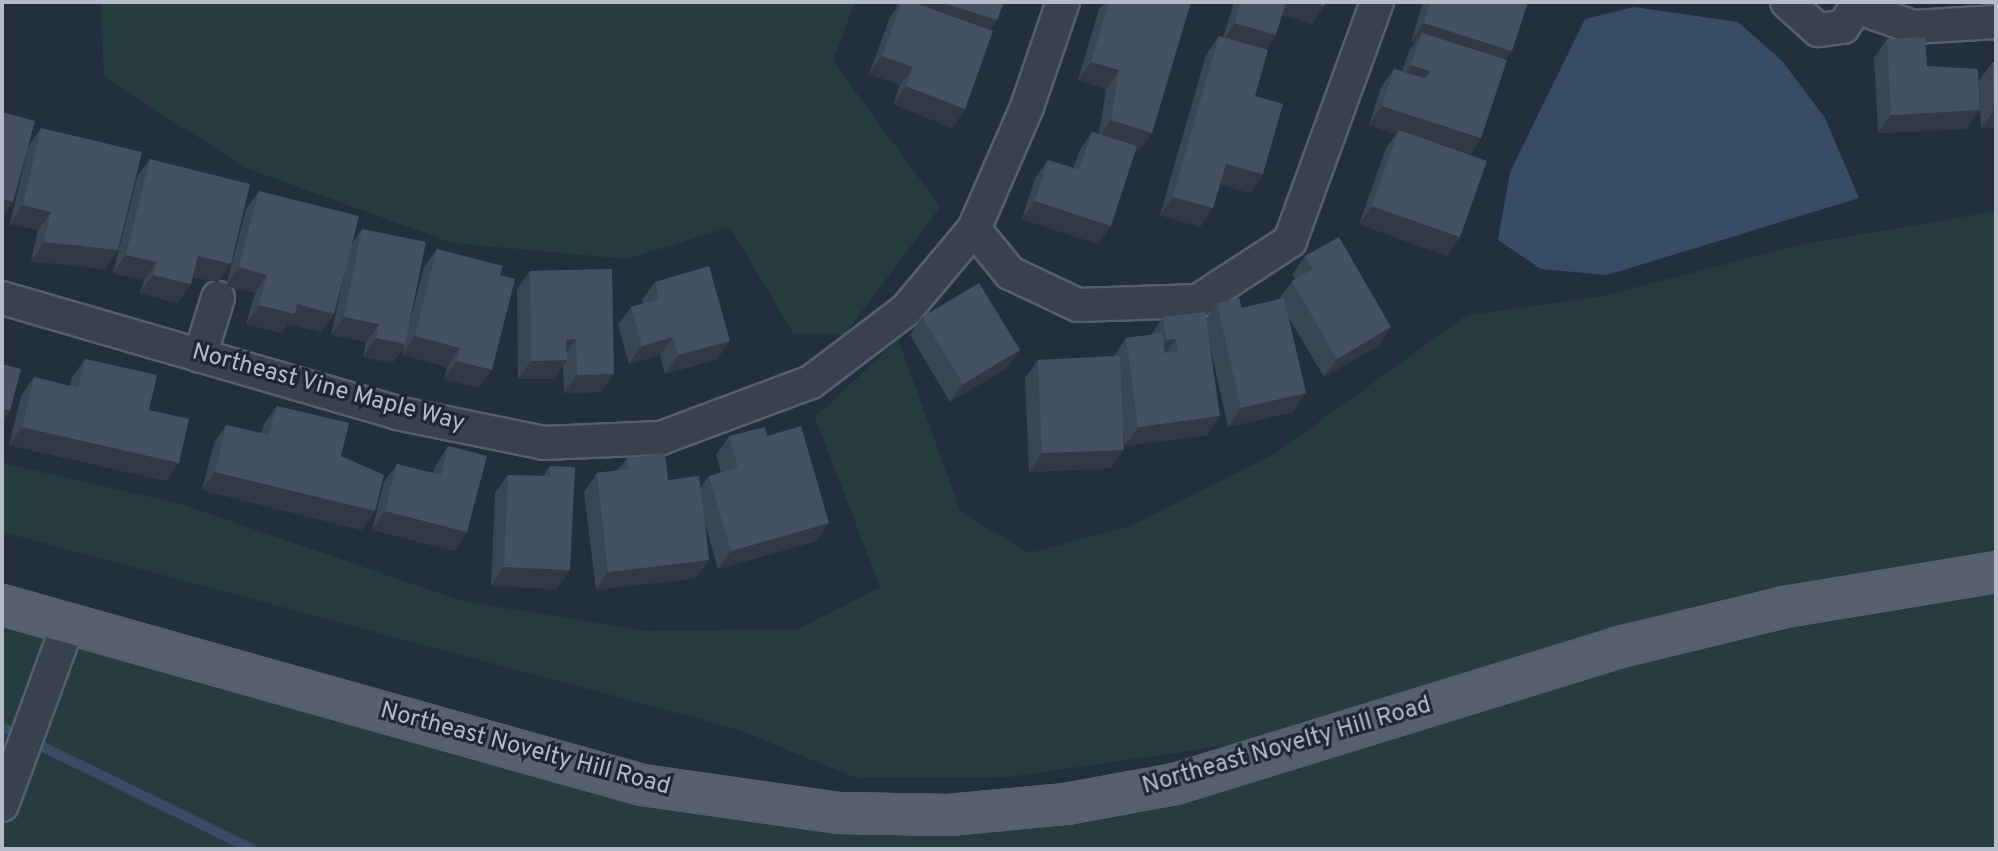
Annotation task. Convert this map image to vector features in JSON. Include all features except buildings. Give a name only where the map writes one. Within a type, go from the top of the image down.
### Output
[{"type":"main road","name":"Northeast Novelty Hill Road","points":[[2,605],[642,785],[839,813],[949,815],[1175,784],[1620,647],[1785,607],[1996,572]]},
{"type":"street","name":"Northeast Vine Maple Way","points":[[2,298],[397,413],[544,443],[661,438],[811,382],[906,310],[974,229],[1027,107],[1063,2]]},
{"type":"street","points":[[974,229],[1010,273],[1078,305],[1198,300],[1290,241],[1377,2]]},
{"type":"street","points":[[1787,2],[1818,30],[1843,27],[1860,5],[1913,27],[1996,22]]},
{"type":"street","points":[[200,356],[218,298]]},
{"type":"street","points":[[2,805],[69,622]]},
{"type":"green space","points":[[101,2],[855,2],[833,61],[940,207],[845,334],[794,334],[730,227],[627,259],[453,243],[246,168],[104,77]]},
{"type":"green space","points":[[1996,211],[1996,849],[2,849],[2,605],[839,813],[1066,804],[1284,737],[1010,777],[856,778],[737,729],[2,532],[2,463],[181,504],[462,601],[644,631],[799,629],[880,587],[815,417],[898,340],[961,512],[1029,553],[1130,526],[1276,453],[1467,315],[1598,297],[1800,245]]},
{"type":"water","points":[[1634,7],[1738,22],[1783,62],[1825,118],[1859,198],[1607,275],[1541,269],[1498,240],[1510,172],[1585,19]]},
{"type":"waterway","points":[[2,727],[252,849]]}]
